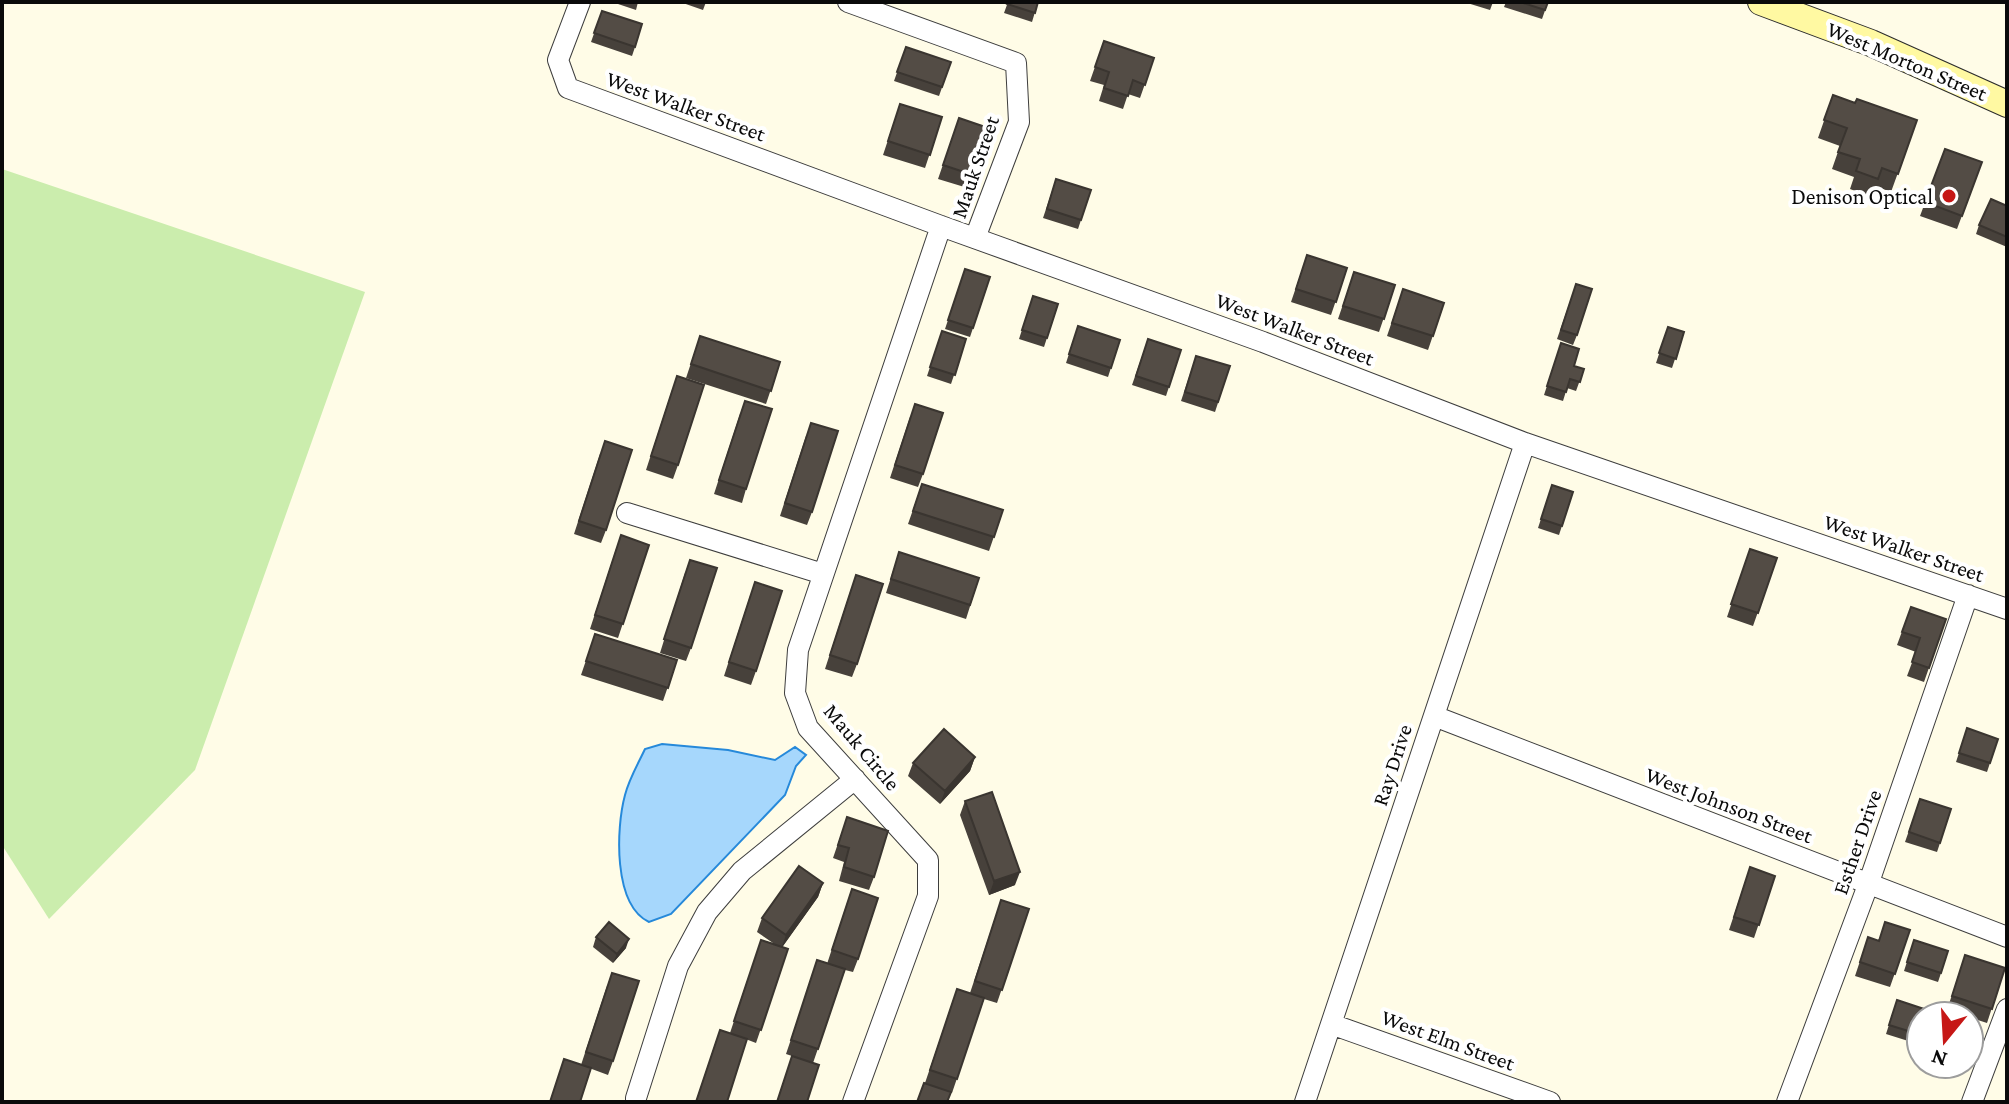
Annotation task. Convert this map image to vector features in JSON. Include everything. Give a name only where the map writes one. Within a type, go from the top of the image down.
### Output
[{"type":"main road","name":"West Morton Street","points":[[1761,2],[1871,43],[2007,104]]},
{"type":"street","name":"West Walker Street","points":[[580,2],[558,60],[568,88],[1263,342],[1525,443],[2007,609]]},
{"type":"street","name":"Mauk Street","points":[[848,2],[1016,63],[1019,122],[975,238]]},
{"type":"street","name":"Mauk Circle","points":[[853,1102],[928,896],[928,860],[808,728],[795,693],[798,650],[941,226]]},
{"type":"street","name":"Ray Drive","points":[[1305,1102],[1525,443]]},
{"type":"street","points":[[627,513],[823,574]]},
{"type":"street","name":"Esther Drive","points":[[1787,1102],[1868,885],[1968,595]]},
{"type":"street","name":"West Johnson Street","points":[[1434,716],[2007,937]]},
{"type":"street","points":[[636,1102],[678,966],[707,912],[742,871],[855,779]]},
{"type":"street","points":[[1972,1102],[2007,1009]]},
{"type":"street","name":"West Elm Street","points":[[1331,1024],[1550,1102]]},
{"type":"green space","points":[[2,169],[365,292],[195,770],[49,919],[2,845]]},
{"type":"water","points":[[662,744],[728,750],[775,760],[795,747],[806,755],[796,766],[785,795],[671,914],[649,922],[637,913],[623,883],[620,826],[627,789],[645,749]]},
{"type":"building","points":[[1008,2],[1038,2],[1035,13]]},
{"type":"building","points":[[1520,2],[1548,2],[1545,10]]},
{"type":"building","points":[[602,11],[642,24],[635,47],[594,33]]},
{"type":"building","points":[[1104,41],[1154,58],[1145,85],[1133,80],[1128,96],[1104,88],[1109,72],[1095,67]]},
{"type":"building","points":[[906,47],[951,62],[942,87],[897,72]]},
{"type":"building","points":[[1833,95],[1855,103],[1857,99],[1917,120],[1898,174],[1882,168],[1878,179],[1856,171],[1860,159],[1838,152],[1847,128],[1824,120]]},
{"type":"building","points":[[900,104],[942,117],[930,155],[888,141]]},
{"type":"building","points":[[959,118],[991,129],[976,176],[943,165]]},
{"type":"building","name":"Denison Optical","points":[[1945,149],[1982,162],[1962,216],[1925,202]]},
{"type":"building","points":[[1056,179],[1091,190],[1081,220],[1047,209]]},
{"type":"building","points":[[1991,199],[2007,206],[2007,237],[1979,225]]},
{"type":"building","points":[[1307,255],[1347,268],[1336,302],[1296,289]]},
{"type":"building","points":[[965,269],[990,277],[973,328],[948,320]]},
{"type":"building","points":[[1354,272],[1395,285],[1384,319],[1343,306]]},
{"type":"building","points":[[1576,284],[1592,289],[1577,335],[1561,330]]},
{"type":"building","points":[[1403,289],[1444,303],[1433,336],[1392,323]]},
{"type":"building","points":[[1033,296],[1058,304],[1047,338],[1022,330]]},
{"type":"building","points":[[1078,326],[1120,340],[1111,368],[1069,354]]},
{"type":"building","points":[[1668,327],[1684,332],[1676,359],[1659,353]]},
{"type":"building","points":[[942,331],[966,339],[955,375],[930,367]]},
{"type":"building","points":[[700,336],[780,362],[771,391],[691,364]]},
{"type":"building","points":[[1148,339],[1181,350],[1169,387],[1136,376]]},
{"type":"building","points":[[1561,343],[1579,349],[1574,366],[1584,369],[1580,382],[1570,379],[1566,392],[1547,386]]},
{"type":"building","points":[[1196,356],[1230,366],[1218,402],[1185,392]]},
{"type":"building","points":[[677,376],[704,385],[678,465],[651,456]]},
{"type":"building","points":[[745,401],[772,409],[746,489],[719,480]]},
{"type":"building","points":[[915,404],[943,413],[923,474],[895,465]]},
{"type":"building","points":[[811,423],[838,431],[812,512],[785,503]]},
{"type":"building","points":[[605,441],[632,450],[606,530],[579,521]]},
{"type":"building","points":[[922,484],[1003,510],[994,537],[913,511]]},
{"type":"building","points":[[1552,485],[1573,492],[1562,526],[1541,519]]},
{"type":"building","points":[[621,535],[649,545],[623,624],[595,615]]},
{"type":"building","points":[[1750,549],[1777,558],[1758,613],[1731,604]]},
{"type":"building","points":[[899,552],[979,578],[970,605],[891,579]]},
{"type":"building","points":[[690,560],[717,568],[691,648],[664,639]]},
{"type":"building","points":[[856,575],[883,584],[857,664],[830,655]]},
{"type":"building","points":[[755,582],[782,591],[756,671],[729,662]]},
{"type":"building","points":[[1911,607],[1946,619],[1929,668],[1912,662],[1920,638],[1902,632]]},
{"type":"building","points":[[595,634],[677,660],[668,688],[586,661]]},
{"type":"building","points":[[1967,728],[1998,739],[1990,763],[1959,753]]},
{"type":"building","points":[[944,729],[975,757],[945,791],[913,763]]},
{"type":"building","points":[[992,792],[1020,872],[994,881],[965,801]]},
{"type":"building","points":[[1920,799],[1951,809],[1940,843],[1909,832]]},
{"type":"building","points":[[847,817],[888,831],[874,877],[844,867],[849,848],[838,845]]},
{"type":"building","points":[[799,866],[823,883],[786,935],[762,918]]},
{"type":"building","points":[[1750,867],[1775,876],[1759,925],[1734,917]]},
{"type":"building","points":[[852,889],[878,898],[858,959],[832,950]]},
{"type":"building","points":[[1001,900],[1029,909],[1002,990],[975,981]]},
{"type":"building","points":[[609,922],[629,939],[617,954],[596,937]]},
{"type":"building","points":[[1885,922],[1910,930],[1895,974],[1860,962],[1868,937],[1879,941]]},
{"type":"building","points":[[761,940],[788,949],[761,1030],[734,1021]]},
{"type":"building","points":[[1914,940],[1948,951],[1941,973],[1907,962]]},
{"type":"building","points":[[1965,955],[2005,968],[1992,1009],[1985,1007],[1985,1000],[1964,1000],[1952,996]]},
{"type":"building","points":[[817,960],[845,969],[818,1049],[791,1040]]},
{"type":"building","points":[[612,973],[639,981],[613,1061],[586,1052]]},
{"type":"building","points":[[957,989],[984,998],[957,1079],[930,1070]]},
{"type":"building","points":[[1897,1000],[1905,1003],[1905,1030],[1889,1025]]},
{"type":"building","points":[[720,1030],[747,1039],[727,1102],[696,1102]]},
{"type":"building","points":[[792,1056],[819,1065],[807,1102],[777,1102]]},
{"type":"building","points":[[564,1059],[591,1068],[580,1102],[550,1102]]},
{"type":"building","points":[[924,1083],[951,1092],[947,1102],[917,1102]]},
{"type":"place","name":"Denison Optical","points":[[1949,196]]}]
